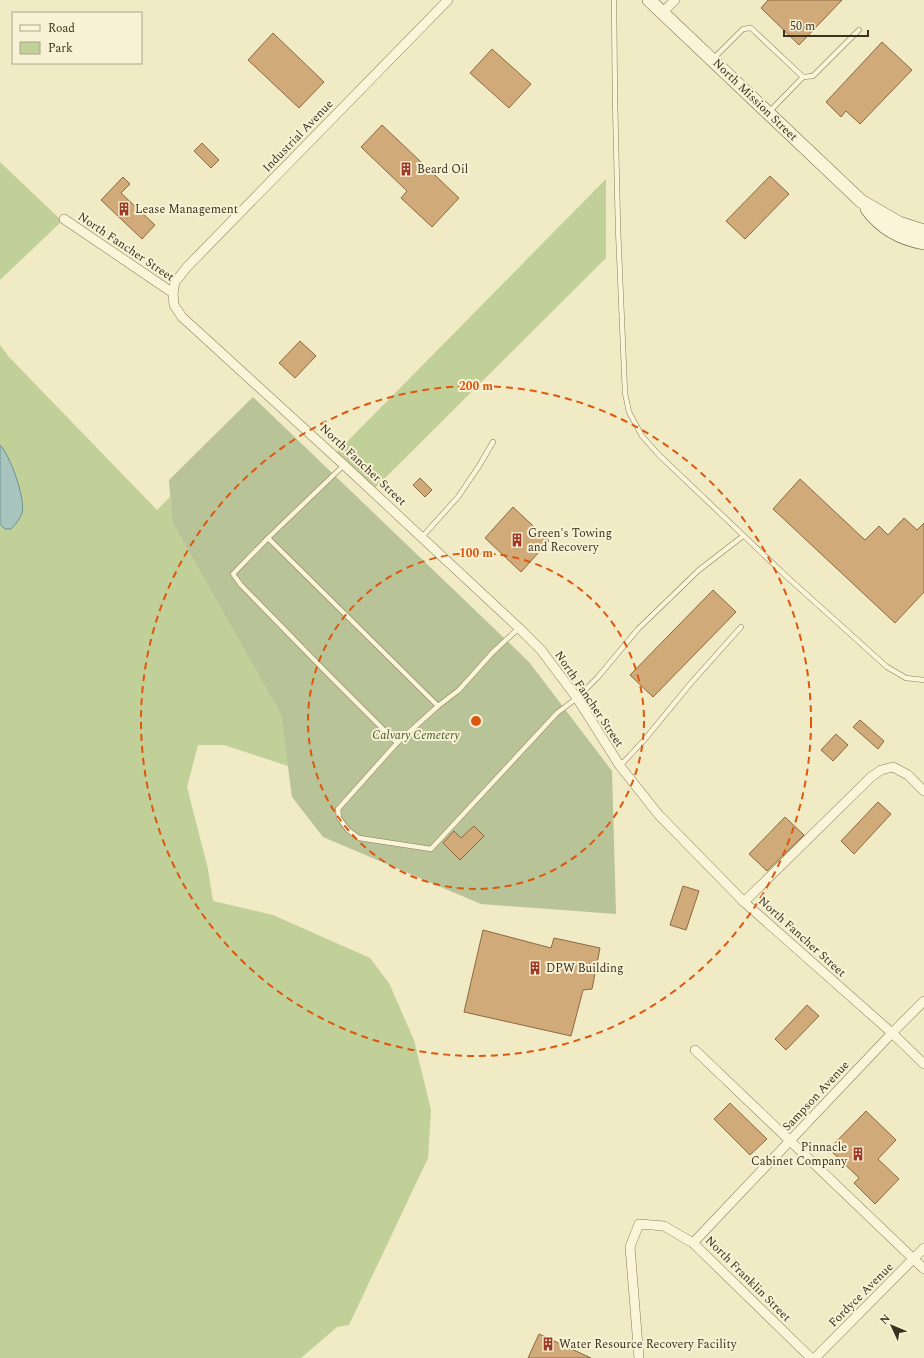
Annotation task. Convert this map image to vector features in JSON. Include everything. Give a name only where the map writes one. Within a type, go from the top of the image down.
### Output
[{"type":"main road","name":"North Mission Street","points":[[649,0],[861,201],[869,212],[885,228],[904,238],[924,243]]},
{"type":"main road","name":"North Mission Street","points":[[861,201],[899,223],[924,231]]},
{"type":"street","name":"Industrial Avenue","points":[[172,293],[176,282],[187,267],[448,0]]},
{"type":"street","points":[[662,13],[675,0]]},
{"type":"street","name":"North Fancher Street","points":[[64,219],[172,293],[174,306],[182,317],[519,628],[541,650],[577,698],[620,766],[658,814],[744,902],[892,1033],[924,1064]]},
{"type":"street","points":[[744,902],[871,777],[881,770],[893,767],[908,775],[924,791]]},
{"type":"street","name":"Sampson Avenue","points":[[694,1243],[892,1033],[924,1002]]},
{"type":"street","points":[[695,1050],[924,1269]]},
{"type":"street","name":"North Franklin Street","points":[[639,1358],[630,1247],[639,1224],[664,1226],[694,1243],[811,1358]]},
{"type":"street","name":"Fordyce Avenue","points":[[815,1358],[924,1248]]},
{"type":"lane","points":[[614,0],[618,244],[624,386],[629,412],[642,436],[659,455],[743,536],[887,667],[906,678],[924,680]]},
{"type":"lane","points":[[712,59],[743,29],[751,28],[803,77]]},
{"type":"lane","points":[[768,114],[803,77],[813,76],[859,30]]},
{"type":"lane","points":[[422,537],[458,497],[493,442]]},
{"type":"lane","points":[[344,465],[233,574],[241,585],[397,743]]},
{"type":"lane","points":[[519,628],[493,652],[459,690],[438,706],[397,743],[338,809],[339,818],[348,830],[359,838],[431,849],[557,713],[577,698],[598,677],[638,629],[699,570],[743,536]]},
{"type":"lane","points":[[268,538],[438,706]]},
{"type":"lane","points":[[620,766],[741,627]]},
{"type":"green space","points":[[0,162],[62,221],[0,280]]},
{"type":"green space","points":[[606,179],[606,258],[372,491],[334,455]]},
{"type":"green space","points":[[0,345],[9,357],[157,510],[170,497],[172,522],[281,715],[288,766],[224,745],[198,745],[187,787],[208,869],[213,901],[273,915],[370,958],[389,983],[414,1040],[431,1110],[428,1158],[349,1325],[337,1327],[301,1358],[0,1358]]},
{"type":"green space","name":"Calvary Cemetery","points":[[253,397],[529,662],[612,771],[616,914],[481,904],[323,837],[292,797],[281,715],[172,522],[169,480]]},
{"type":"water","points":[[0,445],[12,467],[22,498],[22,513],[18,521],[11,529],[5,529],[0,524]]},
{"type":"building","points":[[768,0],[842,0],[799,45],[761,8]]},
{"type":"building","points":[[273,33],[324,82],[299,108],[248,60]]},
{"type":"building","points":[[882,42],[912,70],[860,124],[846,111],[841,117],[826,102]]},
{"type":"building","points":[[492,49],[531,84],[509,108],[470,73]]},
{"type":"building","name":"Beard Oil","points":[[382,125],[459,198],[432,227],[401,198],[407,191],[361,147]]},
{"type":"building","points":[[202,143],[219,160],[211,168],[194,151]]},
{"type":"building","points":[[770,176],[789,194],[745,239],[726,221]]},
{"type":"building","name":"Lease Management","points":[[123,177],[130,184],[121,193],[155,225],[142,239],[101,200]]},
{"type":"building","points":[[300,341],[316,356],[295,378],[279,363]]},
{"type":"building","points":[[420,478],[432,490],[425,497],[413,485]]},
{"type":"building","points":[[800,479],[865,540],[879,526],[888,535],[904,518],[917,530],[924,523],[924,592],[895,623],[773,509]]},
{"type":"building","name":"Green's Towing and Recovery","points":[[513,507],[549,541],[521,572],[485,538]]},
{"type":"building","points":[[713,590],[736,612],[653,697],[630,675]]},
{"type":"building","points":[[860,720],[884,741],[878,749],[853,727]]},
{"type":"building","points":[[836,734],[848,745],[833,761],[821,750]]},
{"type":"building","points":[[878,802],[891,814],[854,854],[841,841]]},
{"type":"building","points":[[785,817],[804,835],[767,871],[749,854]]},
{"type":"building","points":[[474,826],[484,836],[460,860],[443,843],[454,831],[461,838]]},
{"type":"building","points":[[683,886],[699,891],[686,930],[670,925]]},
{"type":"building","name":"DPW Building","points":[[483,930],[551,948],[554,938],[600,948],[592,989],[583,990],[571,1036],[464,1012]]},
{"type":"building","points":[[807,1005],[819,1016],[786,1050],[775,1039]]},
{"type":"building","points":[[730,1103],[767,1139],[750,1155],[714,1119]]},
{"type":"building","name":"Pinnacle Cabinet Company","points":[[866,1111],[896,1140],[878,1159],[899,1179],[875,1204],[854,1183],[859,1178],[829,1149]]},
{"type":"building","name":"Water Resource Recovery Facility","points":[[539,1334],[591,1358],[528,1358]]},
{"type":"place","name":"Beard Oil","points":[[406,169]]},
{"type":"place","name":"Lease Management","points":[[124,209]]},
{"type":"place","name":"Green's Towing and Recovery","points":[[517,540]]},
{"type":"place","name":"DPW Building","points":[[535,968]]},
{"type":"place","name":"Pinnacle Cabinet Company","points":[[858,1154]]},
{"type":"place","name":"Water Resource Recovery Facility","points":[[548,1344]]}]
